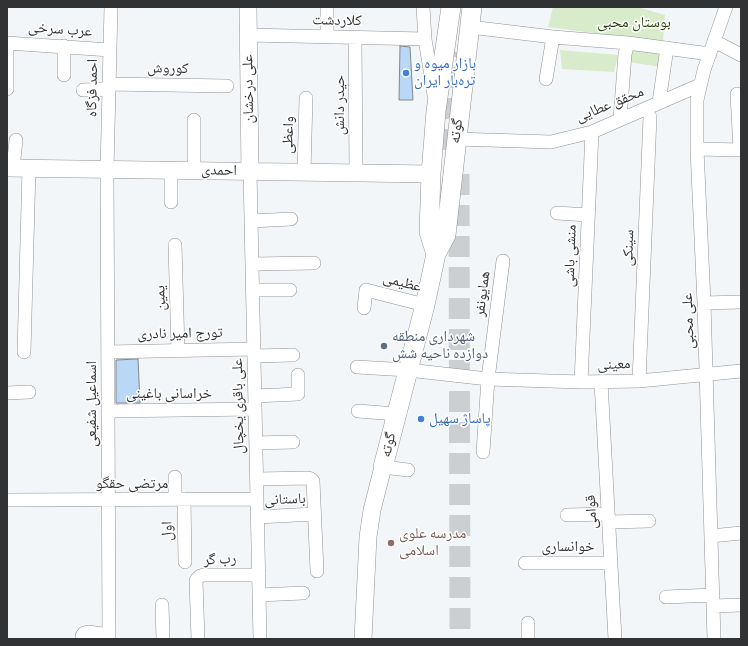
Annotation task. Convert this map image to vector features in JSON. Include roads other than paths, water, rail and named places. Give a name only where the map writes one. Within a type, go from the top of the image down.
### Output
[{"type":"main road","name":"گوته","points":[[436,254],[429,232],[430,182],[436,111],[451,7]]},
{"type":"main road","name":"گوته","points":[[383,467],[425,305],[436,254],[446,235],[472,7]]},
{"type":"main road","points":[[430,182],[441,194],[450,192]]},
{"type":"street","name":"احمد فزگاه","points":[[107,170],[111,7]]},
{"type":"street","name":"علی درخشان","points":[[248,7],[250,172]]},
{"type":"street","points":[[327,7],[327,37]]},
{"type":"street","points":[[423,7],[425,39],[436,111]]},
{"type":"street","name":"علی محبی","points":[[714,639],[707,374],[697,149],[697,100],[700,85],[726,7]]},
{"type":"street","points":[[470,27],[553,37],[628,43],[710,54]]},
{"type":"street","name":"کلاردشت","points":[[248,36],[425,39]]},
{"type":"street","points":[[546,79],[553,37]]},
{"type":"street","name":"حیدر دانش","points":[[355,38],[356,173]]},
{"type":"street","points":[[714,41],[741,55]]},
{"type":"street","name":"عرب سرخی","points":[[7,42],[110,50]]},
{"type":"street","points":[[7,42],[7,89]]},
{"type":"street","points":[[620,120],[625,54],[628,43]]},
{"type":"street","points":[[64,46],[64,75]]},
{"type":"street","points":[[659,102],[667,48]]},
{"type":"street","name":"محقق عطایی","points":[[456,138],[551,142],[592,132],[700,85]]},
{"type":"street","points":[[83,90],[109,86]]},
{"type":"street","name":"کوروش","points":[[109,86],[227,86]]},
{"type":"street","points":[[697,149],[740,150],[737,94]]},
{"type":"street","name":"واعظی","points":[[304,172],[306,98]]},
{"type":"street","name":"سینکی","points":[[639,380],[650,117]]},
{"type":"street","points":[[194,120],[194,171]]},
{"type":"street","name":"منشی باشی","points":[[581,382],[592,132]]},
{"type":"street","points":[[16,140],[24,352]]},
{"type":"street","name":"احمدی","points":[[17,168],[356,173],[430,182]]},
{"type":"street","name":"اسماعیل شفیعی","points":[[107,170],[109,637]]},
{"type":"street","points":[[171,171],[171,202]]},
{"type":"street","name":"علی باقری یخچال","points":[[250,172],[260,639]]},
{"type":"street","points":[[557,213],[588,215]]},
{"type":"street","points":[[251,220],[291,219]]},
{"type":"street","name":"یمین","points":[[175,245],[178,350]]},
{"type":"street","name":"همایونفر","points":[[483,452],[488,379],[503,261]]},
{"type":"street","points":[[252,264],[314,263]]},
{"type":"street","points":[[253,290],[290,290]]},
{"type":"street","name":"عظیمی","points":[[364,308],[366,290],[425,305]]},
{"type":"street","points":[[704,303],[741,302]]},
{"type":"street","name":"تورج امیر نادری","points":[[108,352],[178,350],[254,352],[293,355]]},
{"type":"street","name":"معینی","points":[[358,367],[408,370],[488,379],[581,382],[639,380],[741,371]]},
{"type":"street","points":[[255,396],[298,394],[298,375]]},
{"type":"street","name":"قوامی","points":[[601,382],[615,639]]},
{"type":"street","points":[[7,393],[29,392]]},
{"type":"street","name":"خراسانی باغینی","points":[[108,411],[255,410]]},
{"type":"street","points":[[358,411],[396,414]]},
{"type":"street","points":[[256,443],[293,442]]},
{"type":"street","points":[[383,467],[408,470]]},
{"type":"street","name":"گوته","points":[[363,639],[368,537],[372,510],[383,467]]},
{"type":"street","name":"اول","points":[[175,477],[179,499],[185,562]]},
{"type":"street","points":[[257,479],[311,479],[313,481],[317,571]]},
{"type":"street","name":"مرتضی حقگو","points":[[7,500],[257,499]]},
{"type":"street","name":"باستانی","points":[[258,517],[314,514]]},
{"type":"street","points":[[567,515],[649,521]]},
{"type":"street","points":[[711,536],[741,533]]},
{"type":"street","name":"خوانساری","points":[[525,563],[611,563]]},
{"type":"street","name":"رب گر","points":[[198,639],[197,579],[204,575],[259,575]]},
{"type":"street","points":[[259,595],[304,593]]},
{"type":"street","points":[[666,597],[713,600],[741,605]]},
{"type":"street","points":[[162,605],[163,639]]},
{"type":"street","points":[[528,622],[528,639]]},
{"type":"street","points":[[82,639],[84,633],[88,632],[109,637]]},
{"type":"tunnel","points":[[449,150],[450,52]]},
{"type":"tunnel","points":[[459,174],[460,639]]},
{"type":"place","name":"بازار میوه و تره‌بار ایران","points":[[406,73]]},
{"type":"place","name":"شهرداری منطقه دوازده ناحیه شش","points":[[384,346]]},
{"type":"place","name":"پاساژ سهیل","points":[[421,419]]},
{"type":"place","name":"مدرسه علوی اسلامی","points":[[391,543]]},
{"type":"park label","name":"بوستان محبی","points":[[634,23]]}]
